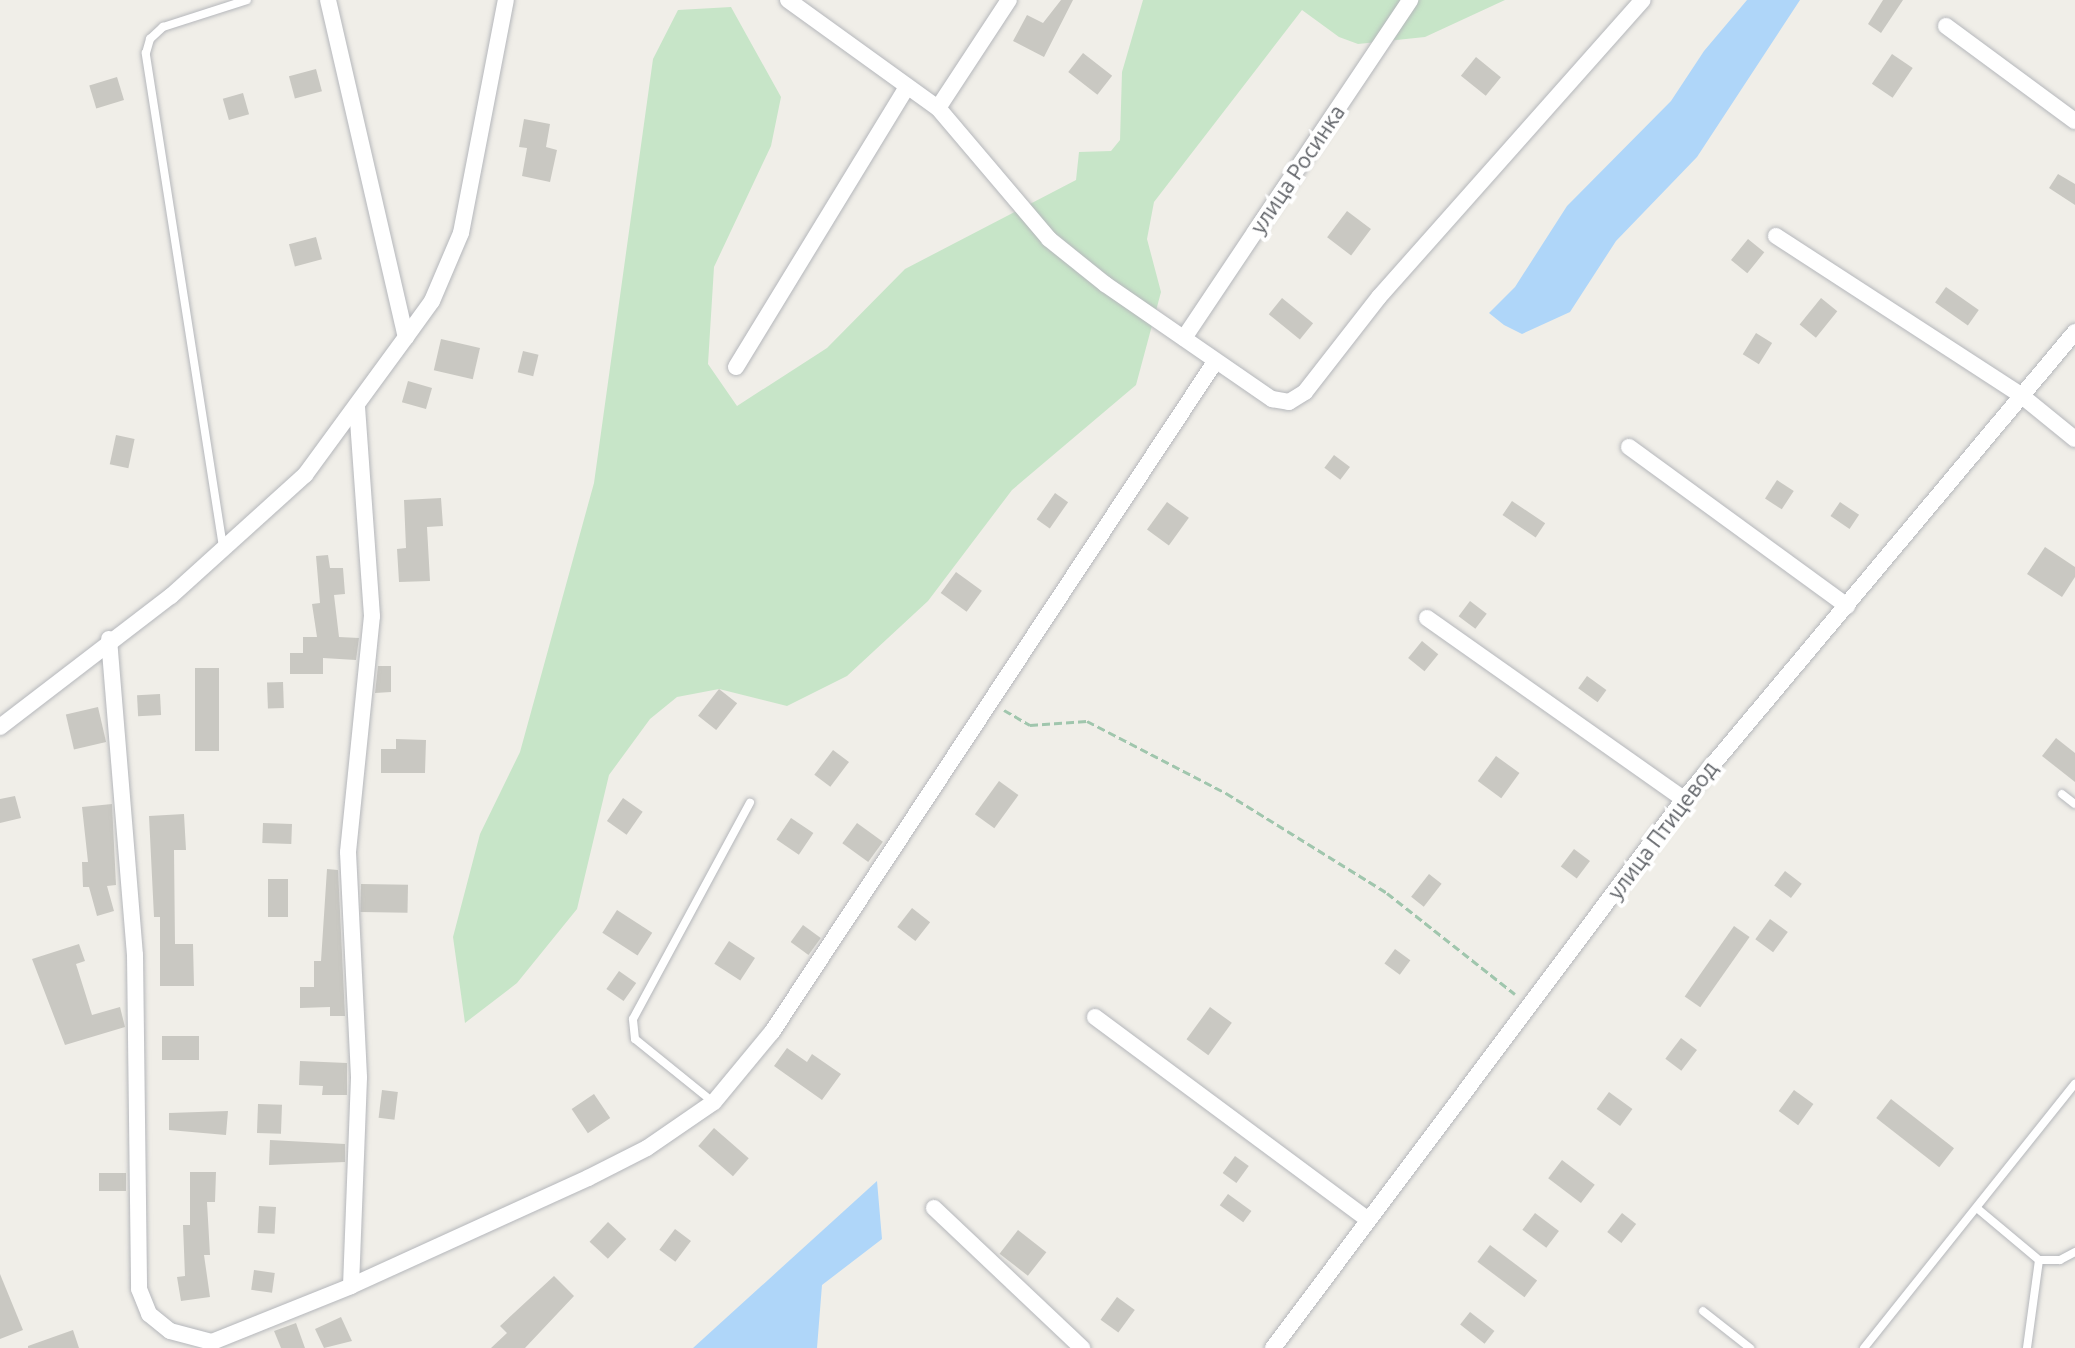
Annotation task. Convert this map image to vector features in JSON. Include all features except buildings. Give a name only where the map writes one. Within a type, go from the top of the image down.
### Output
[{"type":"street","points":[[328,0],[406,337]]},
{"type":"street","points":[[0,727],[224,552],[305,475],[432,301],[461,233],[506,0]]},
{"type":"street","points":[[788,0],[906,88],[938,108],[1049,239],[1215,362],[1272,399],[1289,402],[1305,392],[1379,297],[1643,0]]},
{"type":"street","points":[[938,108],[1009,0]]},
{"type":"street","name":"улица Росинка","points":[[1184,338],[1410,0]]},
{"type":"street","points":[[1946,26],[2075,121]]},
{"type":"street","points":[[736,367],[906,88]]},
{"type":"street","points":[[1776,236],[2022,396],[2075,439]]},
{"type":"street","name":"улица Птицевод","points":[[1273,1348],[1684,799],[2075,332]]},
{"type":"street","points":[[109,639],[135,955],[139,1289],[149,1314],[170,1331],[210,1345],[351,1286],[588,1178],[647,1148],[714,1102],[772,1032],[1215,362]]},
{"type":"street","points":[[351,1286],[359,1077],[348,852],[372,616],[357,407]]},
{"type":"street","points":[[1629,447],[1847,606]]},
{"type":"street","points":[[1427,618],[1684,799]]},
{"type":"street","points":[[1095,1017],[1367,1219]]},
{"type":"street","points":[[934,1208],[1082,1348]]},
{"type":"lane","points":[[224,552],[146,53],[150,39],[163,27],[247,0]]},
{"type":"lane","points":[[2062,794],[2075,804]]},
{"type":"lane","points":[[714,1102],[635,1039],[633,1019],[750,803]]},
{"type":"lane","points":[[1864,1348],[2075,1084]]},
{"type":"lane","points":[[1978,1209],[2039,1260],[2060,1260],[2075,1252]]},
{"type":"lane","points":[[2027,1348],[2039,1260]]},
{"type":"lane","points":[[1703,1311],[1750,1348]]},
{"type":"path","points":[[992,703],[1030,725],[1087,721],[1226,793],[1387,893],[1531,1006]]},
{"type":"green space","points":[[1143,0],[1505,0],[1425,37],[1358,44],[1339,37],[1302,10],[1154,202],[1147,239],[1161,292],[1136,385],[1012,490],[928,601],[847,676],[787,706],[719,689],[677,697],[650,719],[609,775],[577,909],[517,983],[465,1023],[453,937],[480,834],[520,752],[594,483],[653,59],[678,10],[731,7],[781,97],[771,146],[714,267],[708,364],[737,406],[827,348],[905,269],[1076,180],[1079,152],[1111,151],[1120,140],[1122,72]]},
{"type":"water","points":[[1747,0],[1800,0],[1697,157],[1616,241],[1570,312],[1522,334],[1504,325],[1489,313],[1515,287],[1567,206],[1671,101],[1704,51]]},
{"type":"water","points":[[877,1181],[882,1239],[822,1285],[817,1348],[693,1348]]}]
